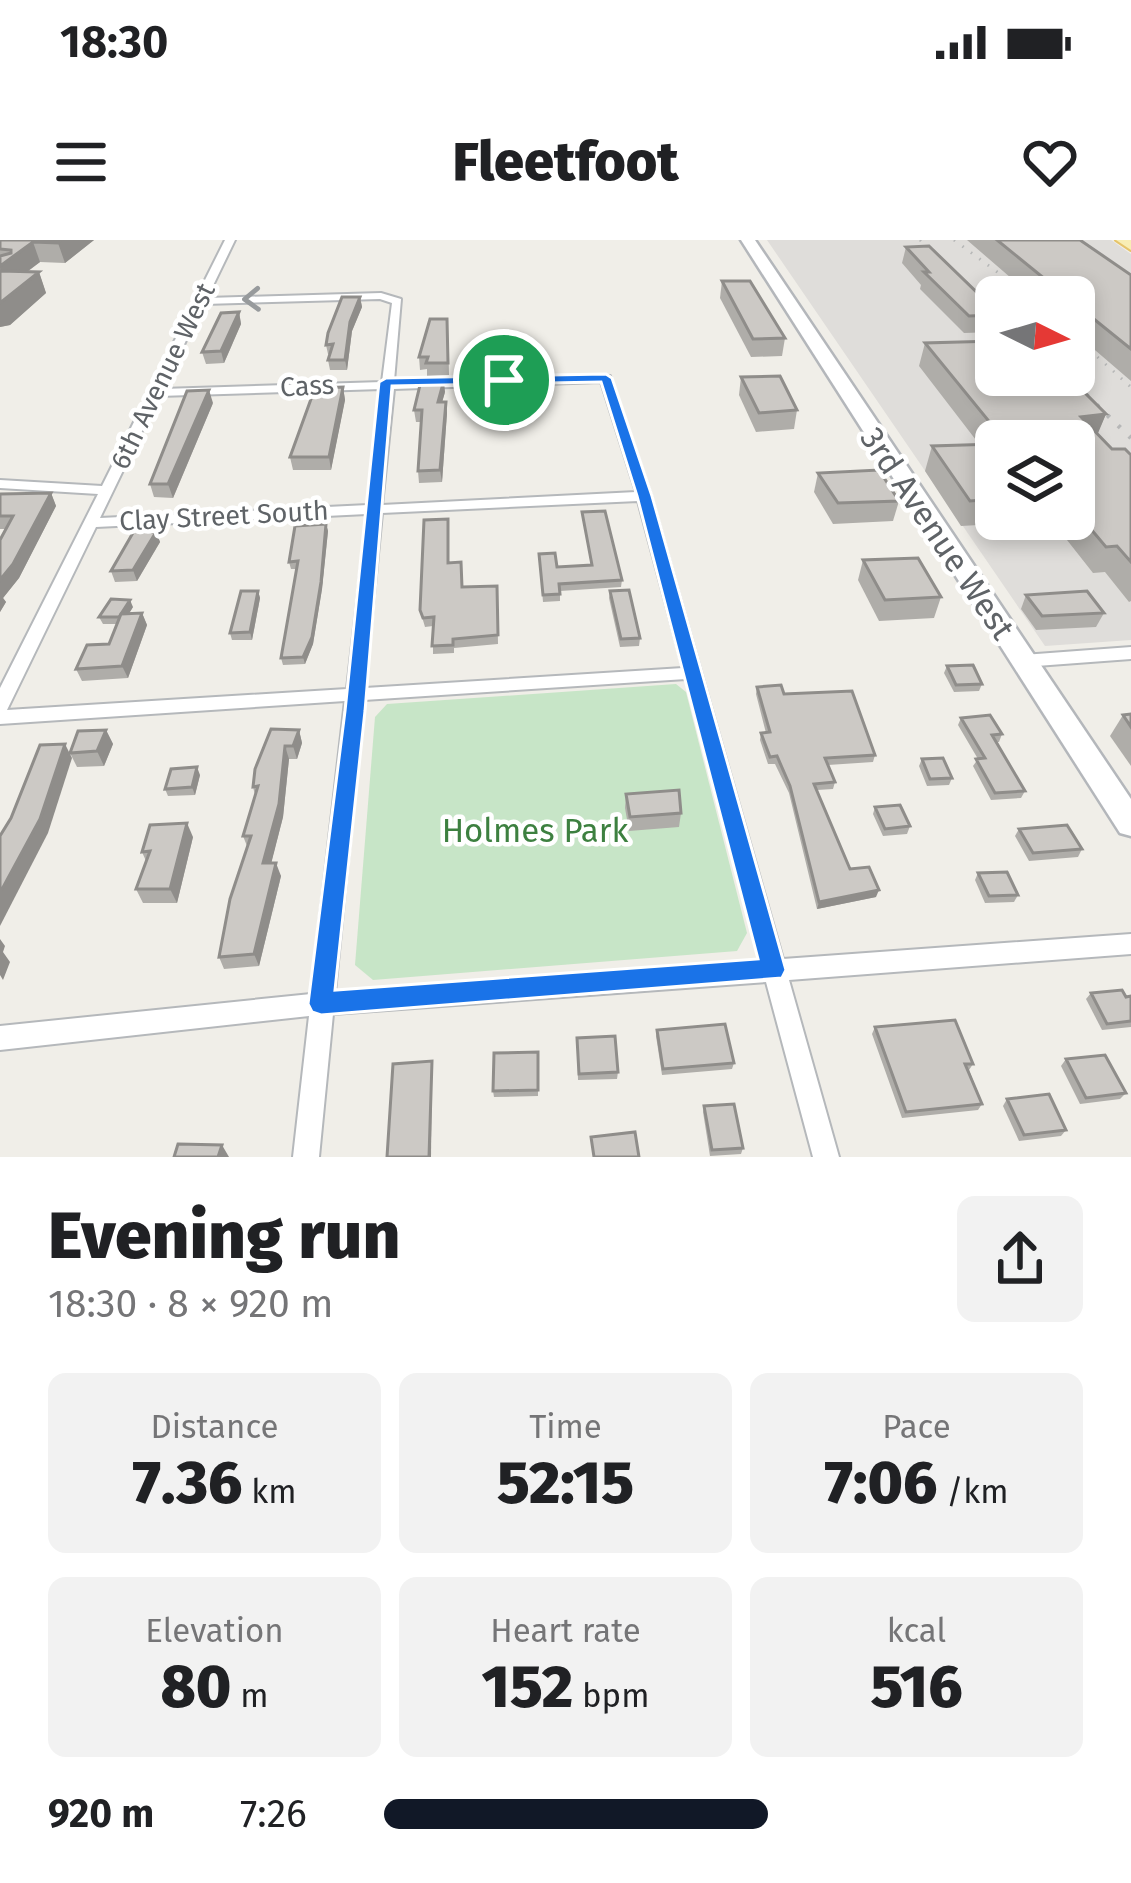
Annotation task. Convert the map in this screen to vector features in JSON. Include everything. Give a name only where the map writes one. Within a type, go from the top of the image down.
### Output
[{"type":"street","name":"6th Avenue West","points":[[0,706],[230,240]]},
{"type":"street","name":"3rd Avenue West","points":[[748,240],[1131,824]]},
{"type":"street","points":[[201,301],[381,296],[397,301],[306,1157]]},
{"type":"street","name":"Cass","points":[[152,392],[606,378],[644,496]]},
{"type":"street","points":[[0,484],[107,490]]},
{"type":"street","points":[[644,496],[826,1157]]},
{"type":"street","name":"Clay Street South","points":[[92,523],[644,496]]},
{"type":"street","points":[[1023,661],[1131,653]]},
{"type":"street","points":[[0,717],[690,673]]},
{"type":"street","points":[[0,1038],[321,1004],[1131,944]]},
{"type":"shaded area","points":[[767,240],[1111,240],[1131,254],[1131,640],[1045,646]]},
{"type":"green space","name":"Holmes Park","points":[[676,684],[686,692],[747,933],[737,951],[373,980],[355,965],[375,717],[387,704]]},
{"type":"building","points":[[0,240],[61,240],[33,242],[0,266],[0,256],[11,250],[0,249]]},
{"type":"building","points":[[997,240],[1080,240],[1131,275],[1131,349],[1095,320],[1095,276],[1041,276]]},
{"type":"building","points":[[929,246],[975,291],[975,316],[969,316],[924,272],[929,272],[906,247]]},
{"type":"building","points":[[0,271],[39,272],[0,303]]},
{"type":"building","points":[[722,281],[750,281],[785,338],[753,339]]},
{"type":"building","points":[[342,297],[360,297],[350,322],[345,360],[328,360],[333,344],[326,345],[328,333]]},
{"type":"building","points":[[239,312],[221,351],[202,352],[221,313]]},
{"type":"building","points":[[430,319],[447,319],[448,363],[426,363],[428,357],[419,357]]},
{"type":"building","points":[[975,342],[975,396],[1088,396],[1106,414],[1081,417],[1084,420],[988,420],[925,343]]},
{"type":"building","points":[[780,376],[797,410],[759,413],[741,377]]},
{"type":"building","points":[[444,380],[438,402],[446,402],[440,470],[418,471],[422,410],[414,410],[421,381]]},
{"type":"building","points":[[343,387],[329,457],[290,457],[315,388]]},
{"type":"building","points":[[209,390],[168,484],[150,484],[187,391]]},
{"type":"building","points":[[1095,431],[1112,449],[1125,449],[1131,455],[1131,562],[1117,546],[1106,547],[1095,534]]},
{"type":"building","points":[[975,445],[975,501],[970,501],[932,446]]},
{"type":"building","points":[[879,470],[899,501],[838,503],[818,473]]},
{"type":"building","points":[[51,493],[0,580],[0,540],[13,516],[0,516],[0,494]]},
{"type":"building","points":[[605,511],[622,580],[559,584],[560,594],[543,595],[539,554],[555,553],[557,567],[592,565],[582,512]]},
{"type":"building","points":[[448,519],[448,563],[461,562],[462,587],[497,586],[498,635],[432,646],[434,617],[423,618],[420,610],[424,520]]},
{"type":"building","points":[[326,524],[312,637],[303,657],[281,658],[298,561],[289,562],[295,526]]},
{"type":"building","points":[[134,531],[156,532],[133,570],[111,571]]},
{"type":"building","points":[[918,558],[941,597],[885,600],[863,560]]},
{"type":"building","points":[[629,590],[640,638],[621,639],[610,591]]},
{"type":"building","points":[[241,591],[258,591],[250,632],[230,633]]},
{"type":"building","points":[[1087,591],[1104,613],[1042,616],[1026,595]]},
{"type":"building","points":[[111,599],[130,600],[119,617],[99,617]]},
{"type":"building","points":[[142,613],[122,666],[76,669],[87,645],[109,644],[121,614]]},
{"type":"building","points":[[973,665],[982,684],[956,685],[947,666]]},
{"type":"building","points":[[781,685],[784,694],[852,691],[875,755],[825,758],[835,782],[814,784],[850,869],[869,867],[879,890],[819,902],[790,786],[777,756],[770,757],[761,733],[770,732],[757,687]]},
{"type":"building","points":[[990,715],[1002,734],[992,735],[1025,791],[995,793],[976,759],[985,758],[961,718]]},
{"type":"building","points":[[271,729],[299,730],[293,746],[285,746],[279,804],[263,863],[276,863],[254,954],[219,957],[230,899],[251,836],[243,836],[258,786],[253,787],[255,769]]},
{"type":"building","points":[[106,730],[97,751],[70,753],[78,731]]},
{"type":"building","points":[[65,744],[40,819],[0,893],[0,836],[40,745]]},
{"type":"building","points":[[943,758],[952,778],[930,779],[922,759]]},
{"type":"building","points":[[197,767],[192,787],[165,789],[171,769]]},
{"type":"building","points":[[679,790],[681,813],[630,817],[626,794]]},
{"type":"building","points":[[900,805],[910,826],[885,829],[875,807]]},
{"type":"building","points":[[187,823],[170,889],[136,889],[150,851],[142,852],[150,825]]},
{"type":"building","points":[[1067,825],[1082,849],[1033,853],[1019,829]]},
{"type":"building","points":[[1007,872],[1018,895],[989,896],[978,873]]},
{"type":"building","points":[[1122,990],[1126,997],[1131,996],[1131,1021],[1107,1024],[1091,993]]},
{"type":"building","points":[[955,1020],[973,1064],[965,1064],[982,1104],[906,1112],[875,1027]]},
{"type":"building","points":[[725,1024],[734,1063],[663,1069],[657,1030]]},
{"type":"building","points":[[615,1036],[618,1072],[579,1074],[577,1038]]},
{"type":"building","points":[[538,1052],[538,1090],[493,1091],[494,1053]]},
{"type":"building","points":[[1105,1055],[1126,1093],[1086,1098],[1066,1059]]},
{"type":"building","points":[[432,1061],[429,1157],[387,1157],[393,1064]]},
{"type":"building","points":[[1049,1094],[1066,1130],[1024,1135],[1007,1099]]},
{"type":"building","points":[[734,1104],[743,1148],[712,1150],[704,1106]]},
{"type":"building","points":[[635,1132],[639,1157],[594,1157],[591,1137]]},
{"type":"building","points":[[178,1144],[222,1145],[218,1157],[174,1157]]},
{"type":"railway","points":[[920,240],[975,291]]},
{"type":"railway","points":[[954,240],[1003,276]]},
{"type":"railway","points":[[1095,355],[1131,387]]},
{"type":"railway","points":[[1087,396],[1131,438]]},
{"type":"route","points":[[606,378],[644,496],[773,970],[321,1004],[386,382],[504,380],[606,378]]}]
